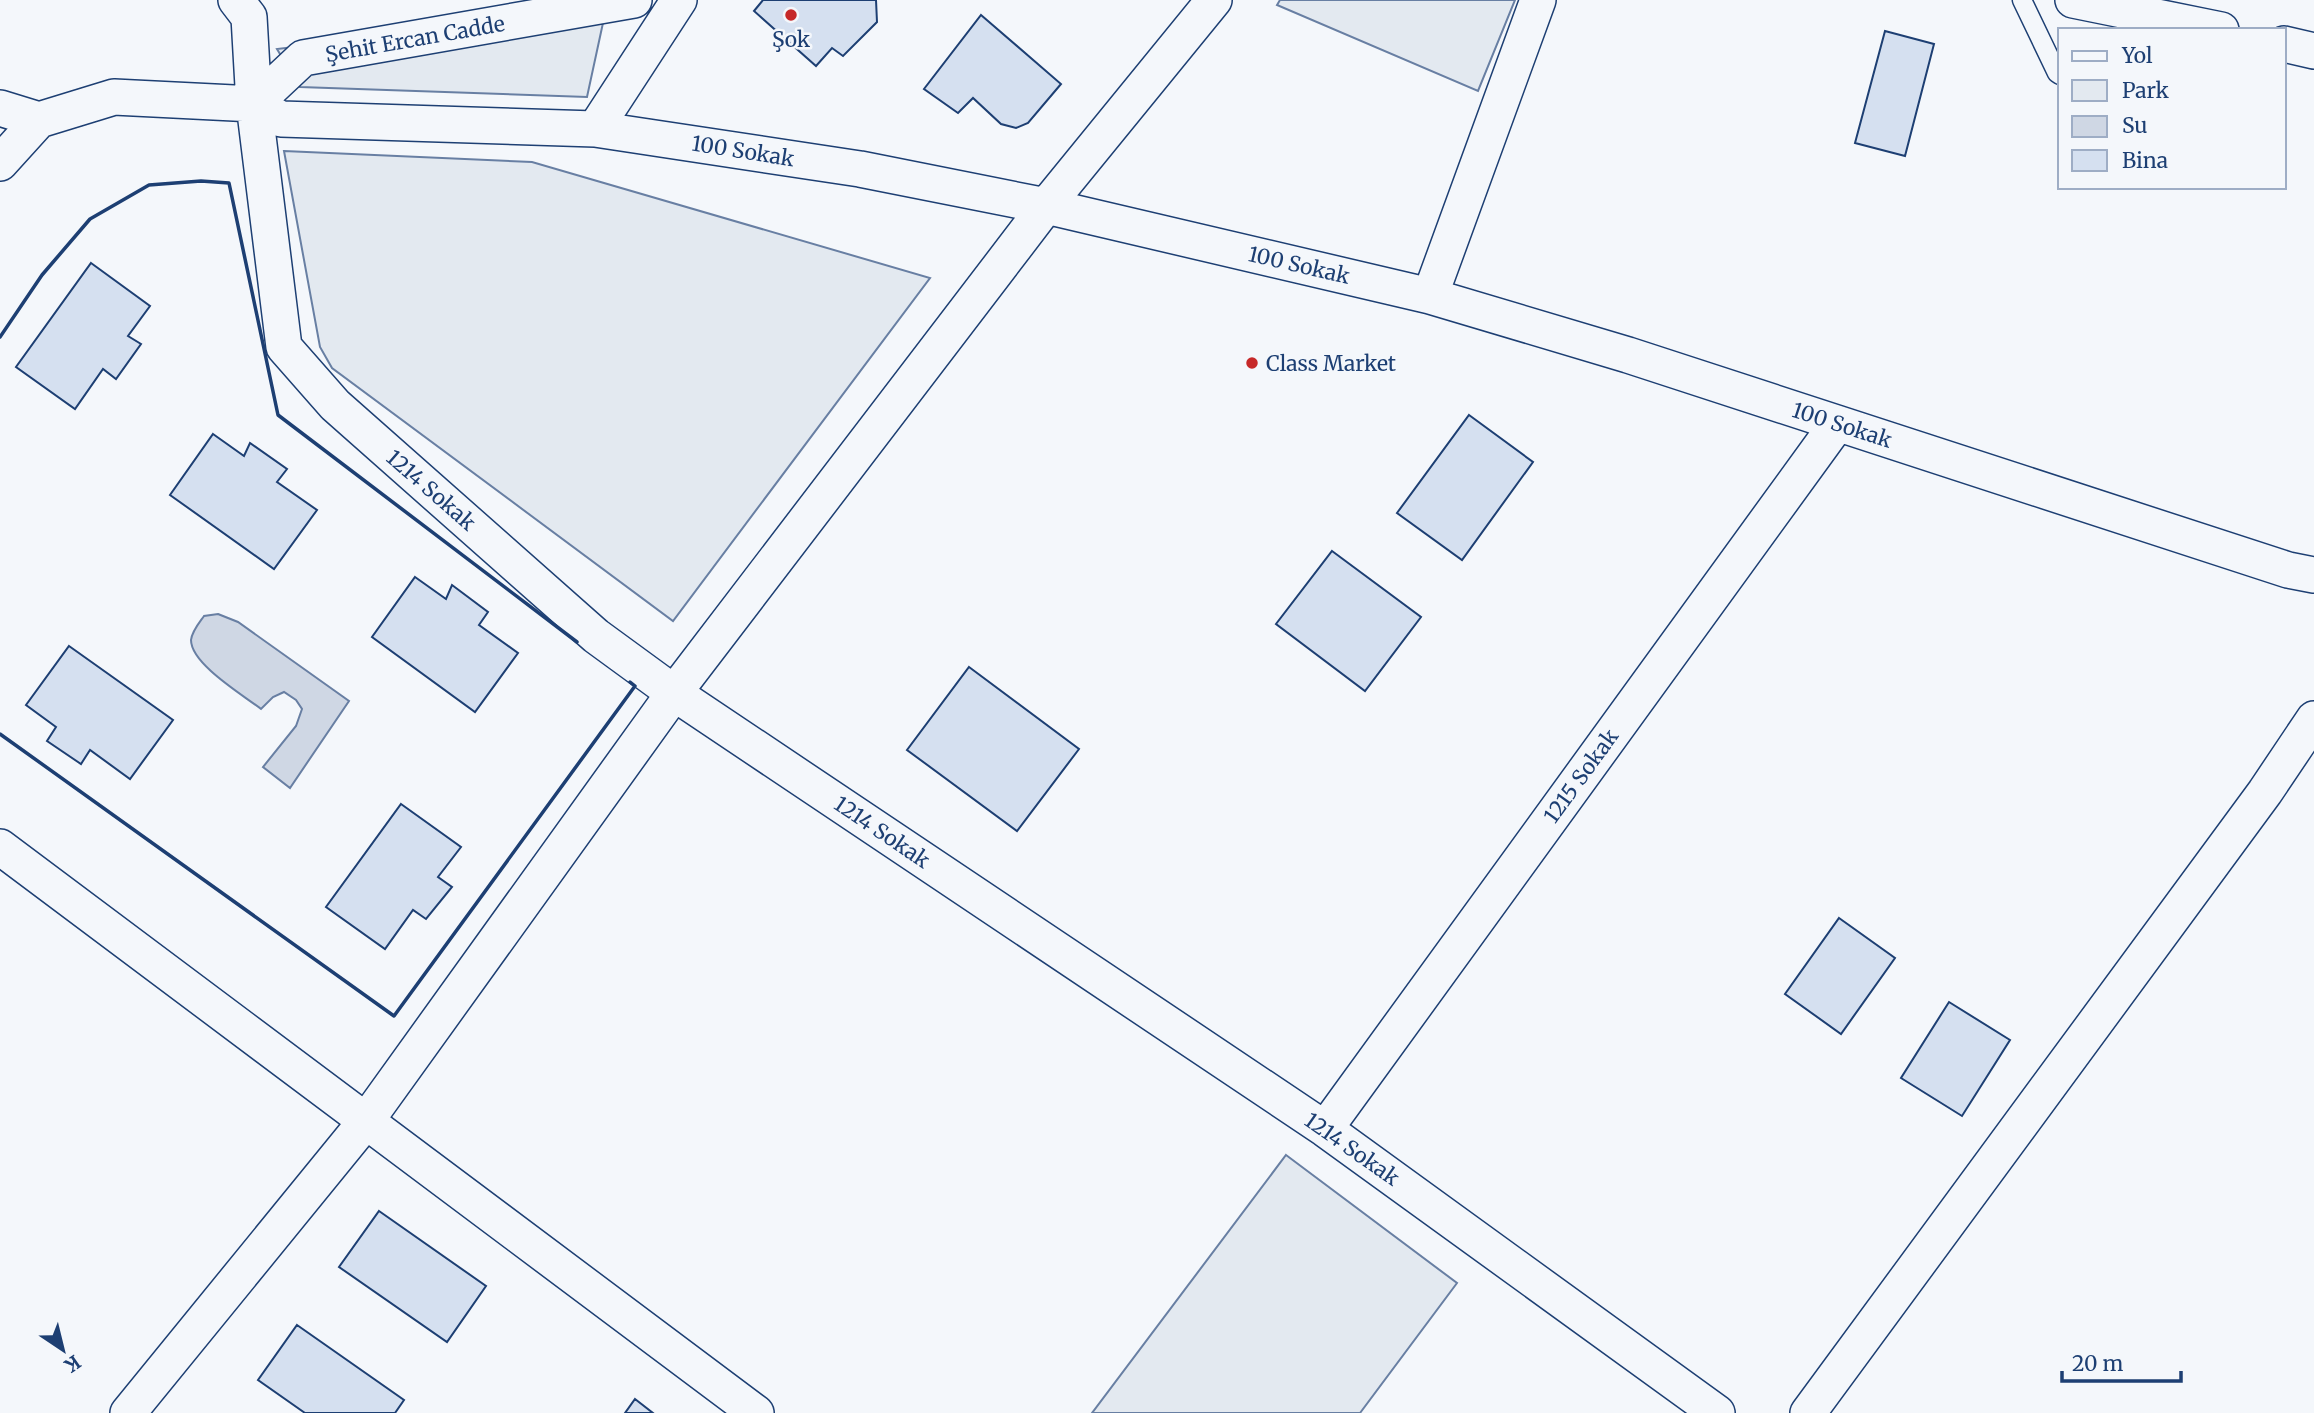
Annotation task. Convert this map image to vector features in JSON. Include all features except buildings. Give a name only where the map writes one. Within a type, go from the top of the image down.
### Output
[{"type":"street","name":"1214 Sokak","points":[[236,0],[249,18],[254,104],[285,347],[335,405],[596,636],[674,693],[1325,1129],[1717,1413]]},
{"type":"street","name":"Şehit Ercan Cadde","points":[[254,104],[303,58],[634,0]]},
{"type":"street","points":[[595,129],[679,0]]},
{"type":"street","points":[[128,1413],[366,1121],[674,693],[1046,206],[1214,0]]},
{"type":"street","points":[[1430,296],[1538,0]]},
{"type":"street","points":[[2073,0],[2201,18]]},
{"type":"street","points":[[2286,44],[2314,51]]},
{"type":"street","points":[[0,163],[39,120],[114,97],[254,104]]},
{"type":"street","name":"100 Sokak","points":[[254,104],[281,119],[595,129],[860,169],[1046,206],[1430,296],[1628,355],[2288,570],[2314,575]]},
{"type":"street","points":[[0,108],[39,120]]},
{"type":"street","name":"1215 Sokak","points":[[1325,1129],[1837,424]]},
{"type":"street","points":[[1808,1413],[2265,792],[2314,719]]},
{"type":"street","points":[[0,847],[756,1413]]},
{"type":"lane","points":[[2022,0],[2058,74]]},
{"type":"green space","points":[[1280,0],[1515,0],[1478,91],[1277,5]]},
{"type":"green space","points":[[606,9],[587,97],[300,87],[277,49]]},
{"type":"green space","points":[[284,151],[532,162],[930,278],[673,621],[332,368],[320,347]]},
{"type":"green space","points":[[1286,1155],[1457,1283],[1360,1413],[1092,1413]]},
{"type":"water","points":[[218,614],[238,622],[349,701],[290,788],[263,767],[296,726],[302,709],[296,700],[284,692],[273,697],[261,709],[219,678],[199,659],[193,649],[193,633],[204,616]]},
{"type":"wall","points":[[0,337],[42,275],[90,219],[149,185],[201,181],[229,183],[278,415],[577,642]]},
{"type":"wall","points":[[0,734],[394,1016],[635,686],[630,682]]},
{"type":"place","name":"Şok","points":[[791,15]]},
{"type":"place","name":"Class Market","points":[[1252,363]]}]
